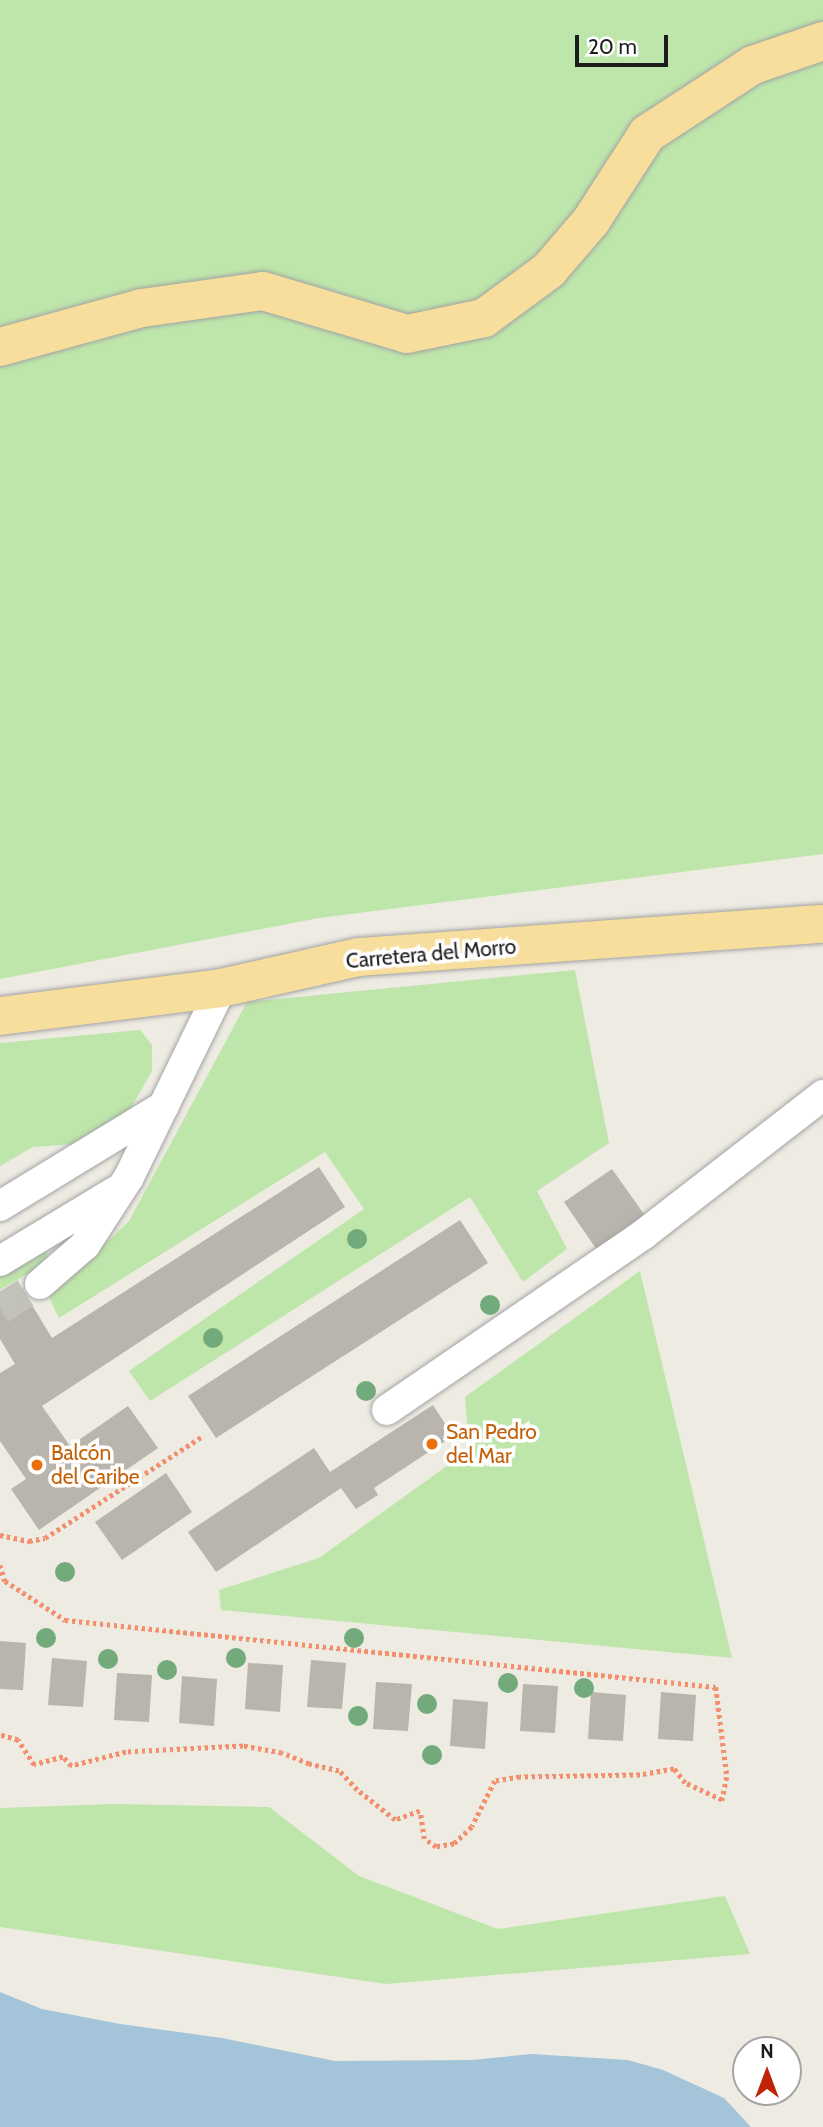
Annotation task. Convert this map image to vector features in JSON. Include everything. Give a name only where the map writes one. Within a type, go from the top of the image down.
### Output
[{"type":"main road","points":[[0,347],[142,309],[263,291],[407,334],[484,318],[550,270],[591,221],[647,134],[752,65],[823,41]]},
{"type":"main road","name":"Carretera del Morro","points":[[0,1016],[220,988],[359,957],[823,924]]},
{"type":"lane","points":[[40,1284],[85,1245],[123,1186],[220,988]]},
{"type":"lane","points":[[387,1410],[644,1234],[823,1095]]},
{"type":"lane","points":[[0,1206],[164,1106]]},
{"type":"lane","points":[[0,1261],[123,1186]]},
{"type":"path","points":[[0,1535],[29,1541],[45,1538],[204,1435]]},
{"type":"path","points":[[0,1565],[5,1581],[65,1620],[716,1687],[727,1777],[722,1800],[685,1783],[674,1769],[640,1775],[520,1777],[495,1781],[472,1827],[454,1844],[436,1847],[424,1839],[420,1811],[394,1820],[356,1790],[339,1771],[309,1764],[282,1753],[243,1745],[126,1752],[71,1766],[63,1757],[33,1765],[18,1740],[0,1735]]},
{"type":"green space","points":[[0,0],[823,0],[823,854],[319,918],[0,979]]},
{"type":"green space","points":[[575,970],[609,1143],[537,1191],[567,1249],[523,1282],[470,1197],[150,1401],[129,1371],[364,1209],[325,1152],[59,1318],[49,1297],[129,1221],[247,1002]]},
{"type":"green space","points":[[140,1030],[152,1045],[152,1071],[125,1118],[77,1144],[33,1147],[0,1166],[0,1043]]},
{"type":"green space","points":[[46,1249],[49,1261],[0,1290],[0,1272]]},
{"type":"green space","points":[[640,1271],[732,1658],[221,1610],[219,1590],[319,1558],[469,1450],[465,1397]]},
{"type":"green space","points":[[114,1804],[269,1807],[359,1876],[498,1929],[725,1896],[750,1954],[386,1984],[0,1927],[0,1808]]},
{"type":"water","points":[[0,1992],[42,2009],[120,2024],[222,2038],[335,2061],[472,2060],[531,2054],[628,2060],[663,2070],[724,2098],[751,2127],[0,2127]]},
{"type":"building","points":[[319,1167],[345,1207],[42,1406],[70,1446],[128,1406],[158,1448],[39,1530],[11,1489],[26,1479],[0,1441],[0,1373],[15,1364],[0,1339],[0,1292],[18,1282],[52,1338]]},
{"type":"building","points":[[612,1169],[646,1217],[597,1250],[564,1202]]},
{"type":"building","points":[[460,1220],[488,1263],[216,1438],[188,1396]]},
{"type":"building","points":[[433,1405],[453,1436],[374,1488],[378,1495],[356,1509],[341,1488],[216,1572],[188,1532],[314,1448],[330,1472]]},
{"type":"building","points":[[166,1473],[192,1512],[122,1560],[95,1522]]},
{"type":"building","points":[[0,1641],[26,1643],[23,1690],[0,1689]]},
{"type":"building","points":[[52,1658],[87,1661],[83,1707],[48,1705]]},
{"type":"building","points":[[311,1660],[346,1663],[342,1709],[307,1707]]},
{"type":"building","points":[[248,1663],[283,1665],[280,1712],[245,1709]]},
{"type":"building","points":[[117,1673],[152,1675],[149,1722],[114,1720]]},
{"type":"building","points":[[182,1676],[217,1679],[214,1726],[179,1723]]},
{"type":"building","points":[[376,1682],[412,1684],[408,1731],[373,1729]]},
{"type":"building","points":[[523,1684],[558,1686],[555,1733],[520,1731]]},
{"type":"building","points":[[591,1692],[626,1695],[623,1741],[588,1739]]},
{"type":"building","points":[[661,1692],[696,1695],[693,1741],[658,1739]]},
{"type":"building","points":[[453,1699],[488,1702],[485,1749],[450,1746]]},
{"type":"tunnel","points":[[0,1309],[40,1284]]},
{"type":"place","name":"San Pedro del Mar","points":[[432,1444]]},
{"type":"place","name":"Balcón del Caribe","points":[[37,1465]]}]
